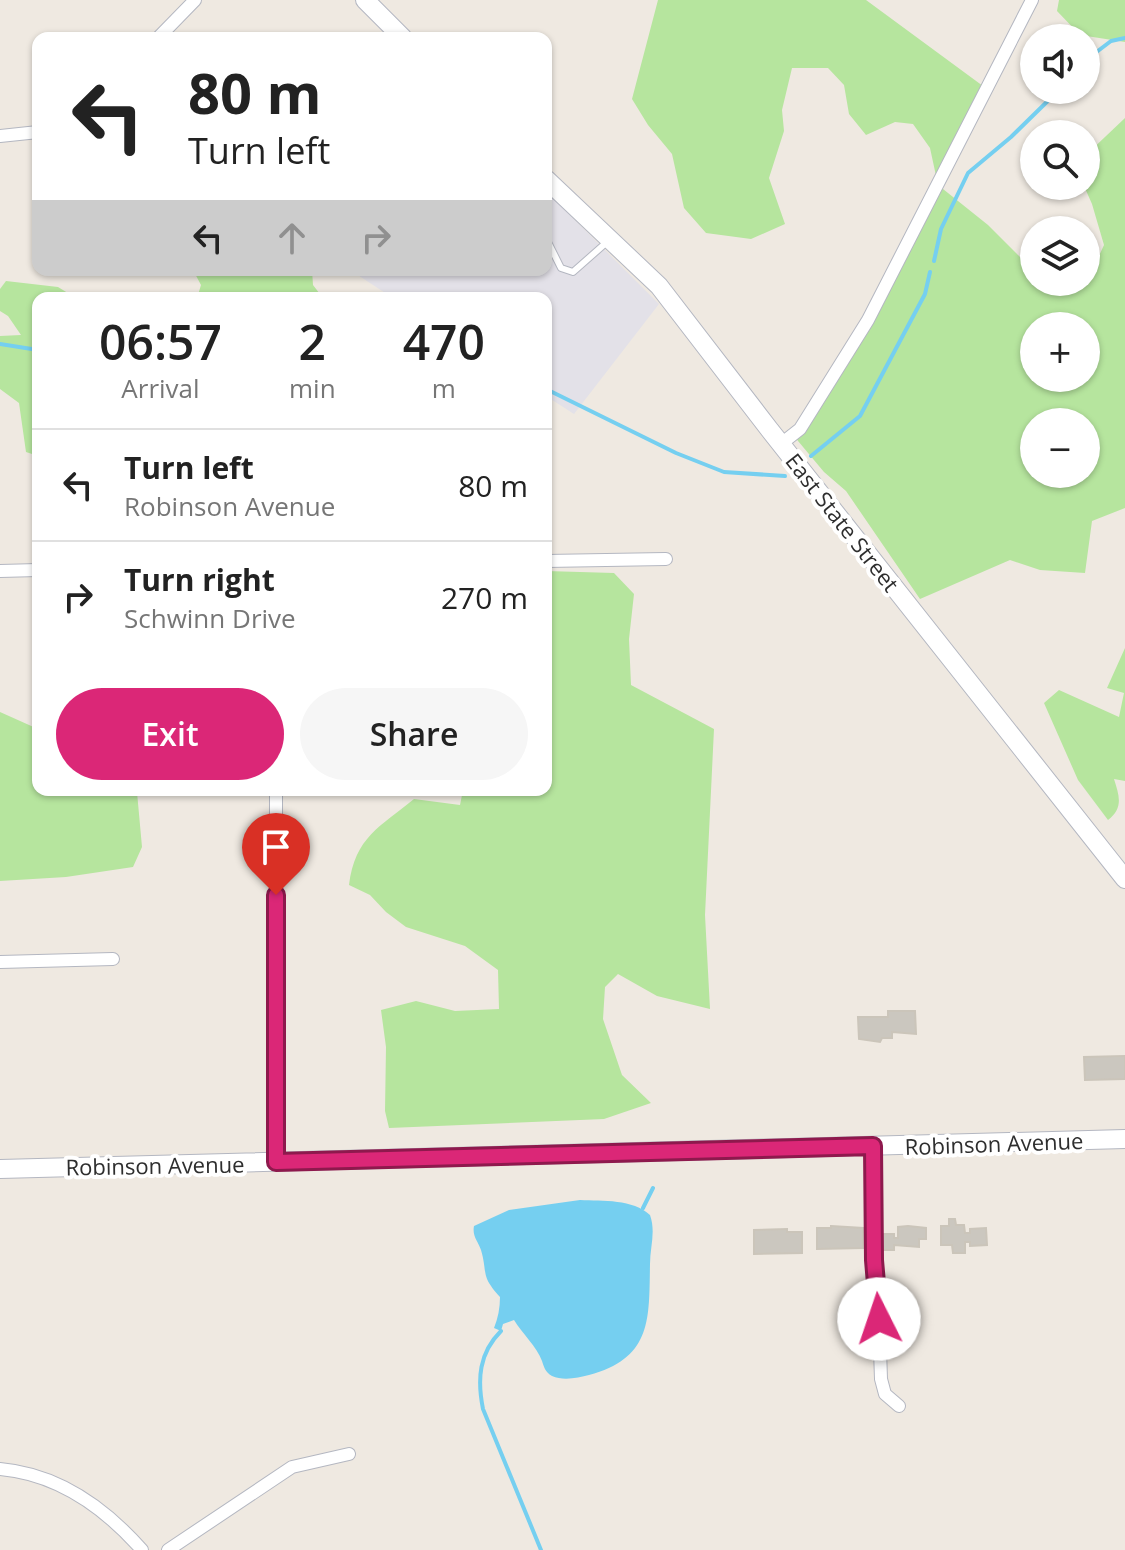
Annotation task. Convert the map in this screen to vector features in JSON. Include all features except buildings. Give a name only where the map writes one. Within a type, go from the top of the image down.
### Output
[{"type":"main road","points":[[365,0],[397,32]]},
{"type":"main road","name":"East State Street","points":[[552,185],[659,286],[1125,879]]},
{"type":"main road","name":"Robinson Avenue","points":[[0,1169],[1125,1139]]},
{"type":"street","points":[[164,32],[195,0]]},
{"type":"street","points":[[781,444],[800,429],[861,333],[1032,0]]},
{"type":"street","points":[[0,136],[32,133]]},
{"type":"street","points":[[552,561],[666,559]]},
{"type":"street","points":[[0,571],[32,570]]},
{"type":"street","points":[[276,796],[276,1162]]},
{"type":"street","points":[[0,962],[113,959]]},
{"type":"street","points":[[873,1146],[874,1260],[881,1379],[885,1394],[899,1406]]},
{"type":"street","points":[[168,1550],[292,1467],[349,1454]]},
{"type":"street","points":[[0,1469],[38,1476],[66,1489],[106,1515],[142,1550]]},
{"type":"lane","points":[[552,250],[561,268],[573,272],[609,240]]},
{"type":"shaded area","points":[[552,197],[659,304],[574,414],[552,400],[552,292],[384,292],[359,276],[552,276]]},
{"type":"green space","points":[[658,0],[866,0],[987,89],[938,185],[930,148],[913,124],[895,122],[866,135],[849,114],[844,85],[828,68],[792,68],[782,110],[784,131],[769,178],[785,224],[751,239],[706,233],[684,208],[672,154],[632,99]]},
{"type":"green space","points":[[1059,0],[1125,0],[1125,42],[1100,38],[1100,24],[1069,24],[1057,11]]},
{"type":"green space","points":[[1125,118],[1125,508],[1092,521],[1085,573],[1040,570],[1010,560],[920,599],[846,491],[824,472],[793,435],[800,429],[938,185],[988,225],[1020,257],[1020,296],[1100,296],[1100,254],[1104,245],[1100,216],[1096,216],[1090,200],[1100,200],[1100,142]]},
{"type":"green space","points":[[196,276],[312,276],[313,285],[318,292],[199,292],[201,285]]},
{"type":"green space","points":[[6,281],[58,287],[66,292],[32,292],[32,454],[26,452],[19,403],[0,389],[0,336],[21,335],[8,316],[0,311],[0,289]]},
{"type":"green space","points":[[552,571],[614,573],[634,594],[629,639],[631,685],[714,729],[705,915],[710,1009],[657,996],[618,974],[605,987],[603,1019],[622,1075],[651,1103],[604,1119],[389,1128],[385,1111],[386,1047],[381,1010],[416,1001],[455,1011],[499,1009],[498,970],[465,946],[406,927],[370,895],[349,885],[352,869],[371,834],[414,799],[460,805],[462,796],[552,796]]},
{"type":"green space","points":[[1125,648],[1125,781],[1114,779],[1119,796],[1118,806],[1108,820],[1078,780],[1044,703],[1059,690],[1119,717],[1124,693],[1107,688]]},
{"type":"green space","points":[[0,712],[32,726],[32,796],[137,796],[142,847],[133,867],[66,877],[0,881]]},
{"type":"water","points":[[580,1200],[626,1203],[650,1215],[653,1233],[649,1303],[643,1334],[625,1358],[610,1368],[589,1375],[561,1378],[546,1371],[537,1351],[514,1320],[503,1324],[501,1331],[494,1328],[500,1297],[487,1279],[474,1226],[509,1210]]},
{"type":"waterway","points":[[1100,49],[1111,41],[1125,38]]},
{"type":"waterway","points":[[934,261],[941,229],[968,173],[1045,104]]},
{"type":"waterway","points":[[811,456],[860,416],[925,294],[930,272]]},
{"type":"waterway","points":[[0,344],[32,349]]},
{"type":"waterway","points":[[552,392],[676,453],[724,472],[785,476]]},
{"type":"waterway","points":[[643,1208],[653,1188]]},
{"type":"waterway","points":[[501,1331],[484,1357],[480,1387],[483,1409],[541,1550]]},
{"type":"route","points":[[276,895],[276,1162],[873,1146],[874,1260],[879,1319]]}]
